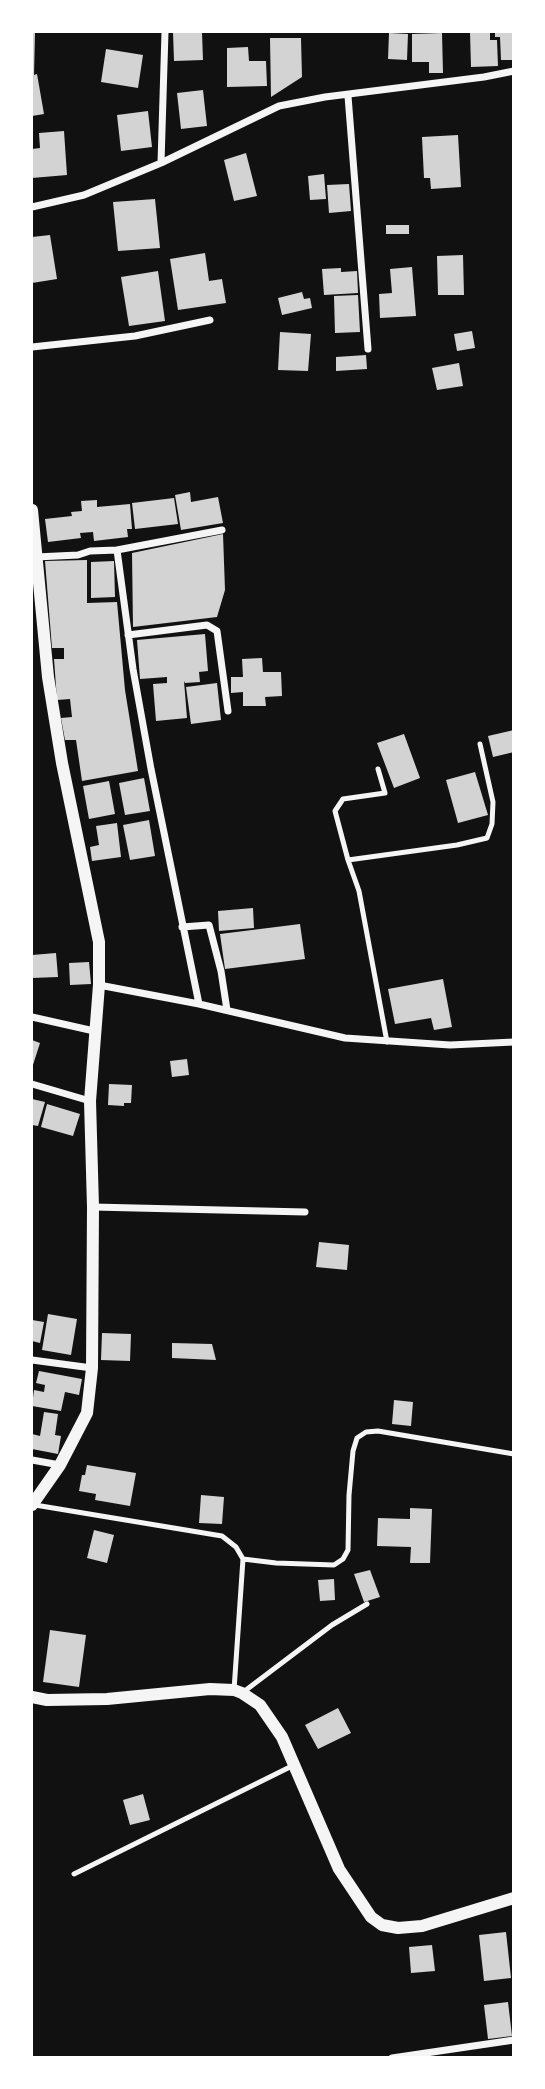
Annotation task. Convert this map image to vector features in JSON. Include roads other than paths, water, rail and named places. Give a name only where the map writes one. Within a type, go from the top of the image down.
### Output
[{"type":"street","points":[[161,163],[165,32]]},
{"type":"street","points":[[32,206],[84,195],[161,163],[279,106],[513,71]]},
{"type":"street","points":[[348,96],[368,349]]},
{"type":"street","points":[[32,347],[135,336],[210,320]]},
{"type":"street","points":[[32,510],[34,588],[62,764],[99,942],[99,985],[90,1101],[93,1207],[92,1368],[87,1413],[60,1465],[32,1505]]},
{"type":"street","points":[[35,557],[117,550],[222,530]]},
{"type":"street","points":[[117,550],[128,635],[151,769],[199,1004]]},
{"type":"street","points":[[128,635],[207,625],[217,631],[228,711]]},
{"type":"street","points":[[182,927],[209,925],[221,971],[227,1010]]},
{"type":"street","points":[[99,985],[227,1010],[345,1038],[450,1045],[513,1042]]},
{"type":"street","points":[[32,1017],[94,1031]]},
{"type":"street","points":[[32,1084],[90,1101]]},
{"type":"street","points":[[93,1207],[305,1212]]},
{"type":"street","points":[[32,1360],[92,1368]]},
{"type":"street","points":[[32,1461],[60,1465]]},
{"type":"street","points":[[32,1697],[47,1700],[107,1699],[210,1689],[238,1692],[260,1705],[282,1737],[339,1869],[370,1917],[382,1925],[398,1928],[422,1926],[513,1898]]},
{"type":"street","points":[[392,2057],[513,2040]]},
{"type":"lane","points":[[348,860],[457,845],[487,838],[492,824],[493,802],[480,744]]},
{"type":"lane","points":[[378,769],[385,793],[344,799],[335,811],[359,891],[387,1042]]},
{"type":"lane","points":[[243,1559],[334,1565],[343,1559],[348,1550],[353,1451],[357,1438],[366,1432],[438,1440],[513,1454]]},
{"type":"lane","points":[[32,1505],[222,1536],[236,1547],[243,1559],[238,1692]]},
{"type":"lane","points":[[238,1692],[332,1625],[367,1604]]},
{"type":"lane","points":[[74,1874],[294,1765]]}]
